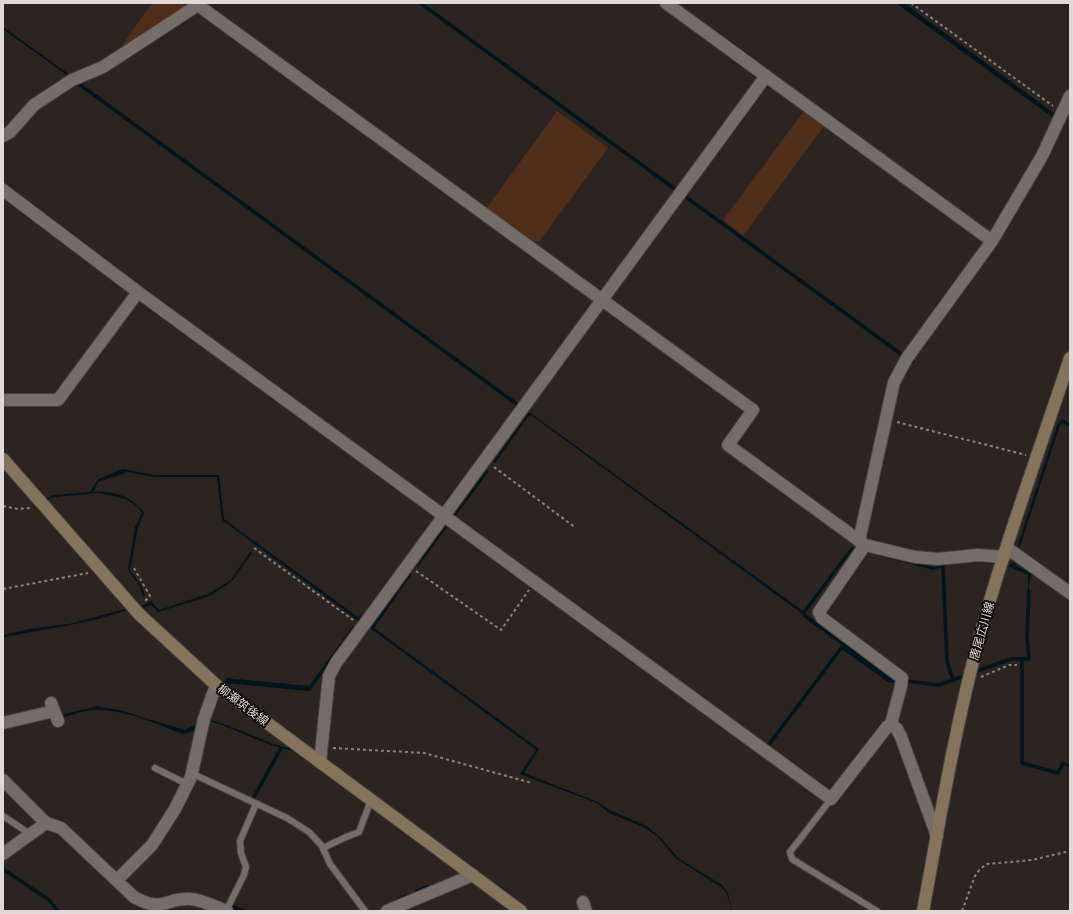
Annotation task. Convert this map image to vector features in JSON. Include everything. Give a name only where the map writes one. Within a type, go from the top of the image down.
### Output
[{"type":"main road","name":"唐尾広川線","points":[[923,911],[975,654],[1006,552],[1070,358]]},
{"type":"main road","name":"柳瀬筑後線","points":[[3,459],[46,506],[134,609],[216,685],[521,911]]},
{"type":"street","points":[[666,3],[992,241]]},
{"type":"street","points":[[3,136],[10,132],[34,105],[72,80],[103,67],[198,4],[753,410],[728,445],[862,543],[915,557],[938,559],[1006,552],[1070,593]]},
{"type":"street","points":[[320,762],[330,676],[336,663],[364,628],[444,516],[766,76]]},
{"type":"street","points":[[3,190],[138,292],[831,799],[887,727],[891,724],[901,686],[902,678],[822,618],[819,612],[862,543],[894,382],[907,358],[992,241],[1042,156],[1066,110],[1070,96]]},
{"type":"street","points":[[3,400],[58,400],[138,292]]},
{"type":"street","points":[[118,880],[152,845],[175,809],[189,778],[204,719],[216,685]]},
{"type":"street","points":[[3,723],[54,712]]},
{"type":"street","points":[[891,724],[897,729],[902,737],[937,836]]},
{"type":"street","points":[[3,780],[46,823],[61,828],[118,880],[134,897],[145,904],[163,907],[180,900],[192,899],[227,911]]},
{"type":"street","points":[[3,854],[46,823]]},
{"type":"street","points":[[387,911],[473,874]]},
{"type":"lane","points":[[155,768],[189,778],[256,804],[287,818],[309,832],[323,848],[330,864],[365,911]]},
{"type":"lane","points":[[831,799],[790,852],[792,859],[877,911]]},
{"type":"lane","points":[[323,848],[360,832],[371,800]]},
{"type":"lane","points":[[227,911],[244,875],[246,867],[241,853],[240,841],[256,804]]},
{"type":"lane","points":[[3,816],[30,834]]},
{"type":"path","points":[[911,3],[1046,102],[1066,110]]},
{"type":"path","points":[[886,419],[1037,458]]},
{"type":"path","points":[[485,461],[576,528]]},
{"type":"path","points":[[3,506],[18,508],[46,506]]},
{"type":"path","points":[[254,548],[364,628]]},
{"type":"path","points":[[408,566],[501,630],[534,582]]},
{"type":"path","points":[[134,568],[150,596],[134,609]]},
{"type":"path","points":[[3,589],[101,570]]},
{"type":"path","points":[[969,683],[1009,665],[1017,665]]},
{"type":"path","points":[[322,747],[424,753],[532,783]]},
{"type":"path","points":[[962,911],[975,876],[980,869],[987,864],[1032,860],[1070,851]]},
{"type":"shaded area","points":[[152,3],[182,3],[188,8],[114,57]]},
{"type":"shaded area","points":[[557,111],[608,148],[539,242],[537,241],[533,244],[486,209]]},
{"type":"shaded area","points":[[804,111],[824,126],[743,236],[723,220]]},
{"type":"water","points":[[896,3],[904,3],[1055,114],[1052,117]]},
{"type":"water","points":[[3,27],[70,75],[68,76],[3,29]]},
{"type":"water","points":[[529,412],[803,611],[852,546],[854,548],[804,615],[531,415],[495,463],[493,462]]},
{"type":"water","points":[[1063,419],[1070,424],[1070,427],[1063,423],[1060,425],[1019,549],[1017,548],[1058,423]]},
{"type":"water","points":[[123,469],[155,475],[219,475],[224,519],[358,617],[360,615],[363,617],[360,622],[222,520],[217,477],[153,477],[128,472],[98,482],[93,492],[100,491],[122,495],[140,507],[144,513],[138,528],[130,570],[141,585],[145,595],[143,597],[140,586],[128,570],[135,527],[142,513],[138,507],[126,499],[99,493],[54,497],[47,500],[46,498],[54,495],[90,492],[98,479]]},
{"type":"water","points":[[487,469],[489,471],[455,517],[453,516]]},
{"type":"water","points":[[445,526],[447,527],[418,567],[416,566]]},
{"type":"water","points":[[868,550],[934,567],[954,560],[993,561],[993,563],[954,563],[933,570],[867,552]]},
{"type":"water","points":[[250,552],[252,553],[232,581],[210,596],[158,612],[151,605],[143,608],[142,606],[151,601],[159,610],[208,594],[231,580]]},
{"type":"water","points":[[1013,562],[1016,563],[1015,565],[1031,573],[1028,594],[1028,575],[1008,566]]},
{"type":"water","points":[[411,573],[412,574],[374,628],[539,749],[524,773],[598,802],[610,810],[647,826],[662,839],[678,858],[722,885],[728,893],[732,911],[726,892],[721,887],[675,858],[657,836],[643,827],[609,813],[597,803],[520,774],[536,750],[535,749],[370,628]]},
{"type":"water","points":[[126,609],[127,610],[112,615],[81,623],[3,638],[3,635],[34,628],[69,624]]},
{"type":"water","points":[[353,626],[356,628],[310,691],[225,683],[226,678],[309,686]]},
{"type":"water","points":[[97,706],[119,710],[185,730],[194,725],[197,727],[192,732],[183,734],[140,718],[106,710],[87,711],[62,718],[61,715]]},
{"type":"water","points":[[210,720],[283,747],[294,749],[294,751],[272,745],[209,721]]},
{"type":"waterway","points":[[420,3],[912,362]]},
{"type":"waterway","points":[[75,81],[518,405]]},
{"type":"waterway","points":[[943,566],[947,661],[953,680]]},
{"type":"waterway","points":[[977,671],[1011,659],[1029,659],[1027,637],[1029,591]]},
{"type":"waterway","points":[[804,613],[805,616],[892,679]]},
{"type":"waterway","points":[[767,747],[842,647],[890,681],[895,681]]},
{"type":"waterway","points":[[1022,659],[1022,763],[1058,773],[1063,763],[1070,766]]},
{"type":"waterway","points":[[906,681],[939,685],[964,676]]},
{"type":"waterway","points":[[253,799],[281,748]]},
{"type":"waterway","points":[[3,869],[49,900],[58,911]]},
{"type":"waterway","points":[[417,891],[428,887]]},
{"type":"waterway","points":[[393,903],[406,896]]},
{"type":"waterway","points":[[233,907],[245,911]]}]
